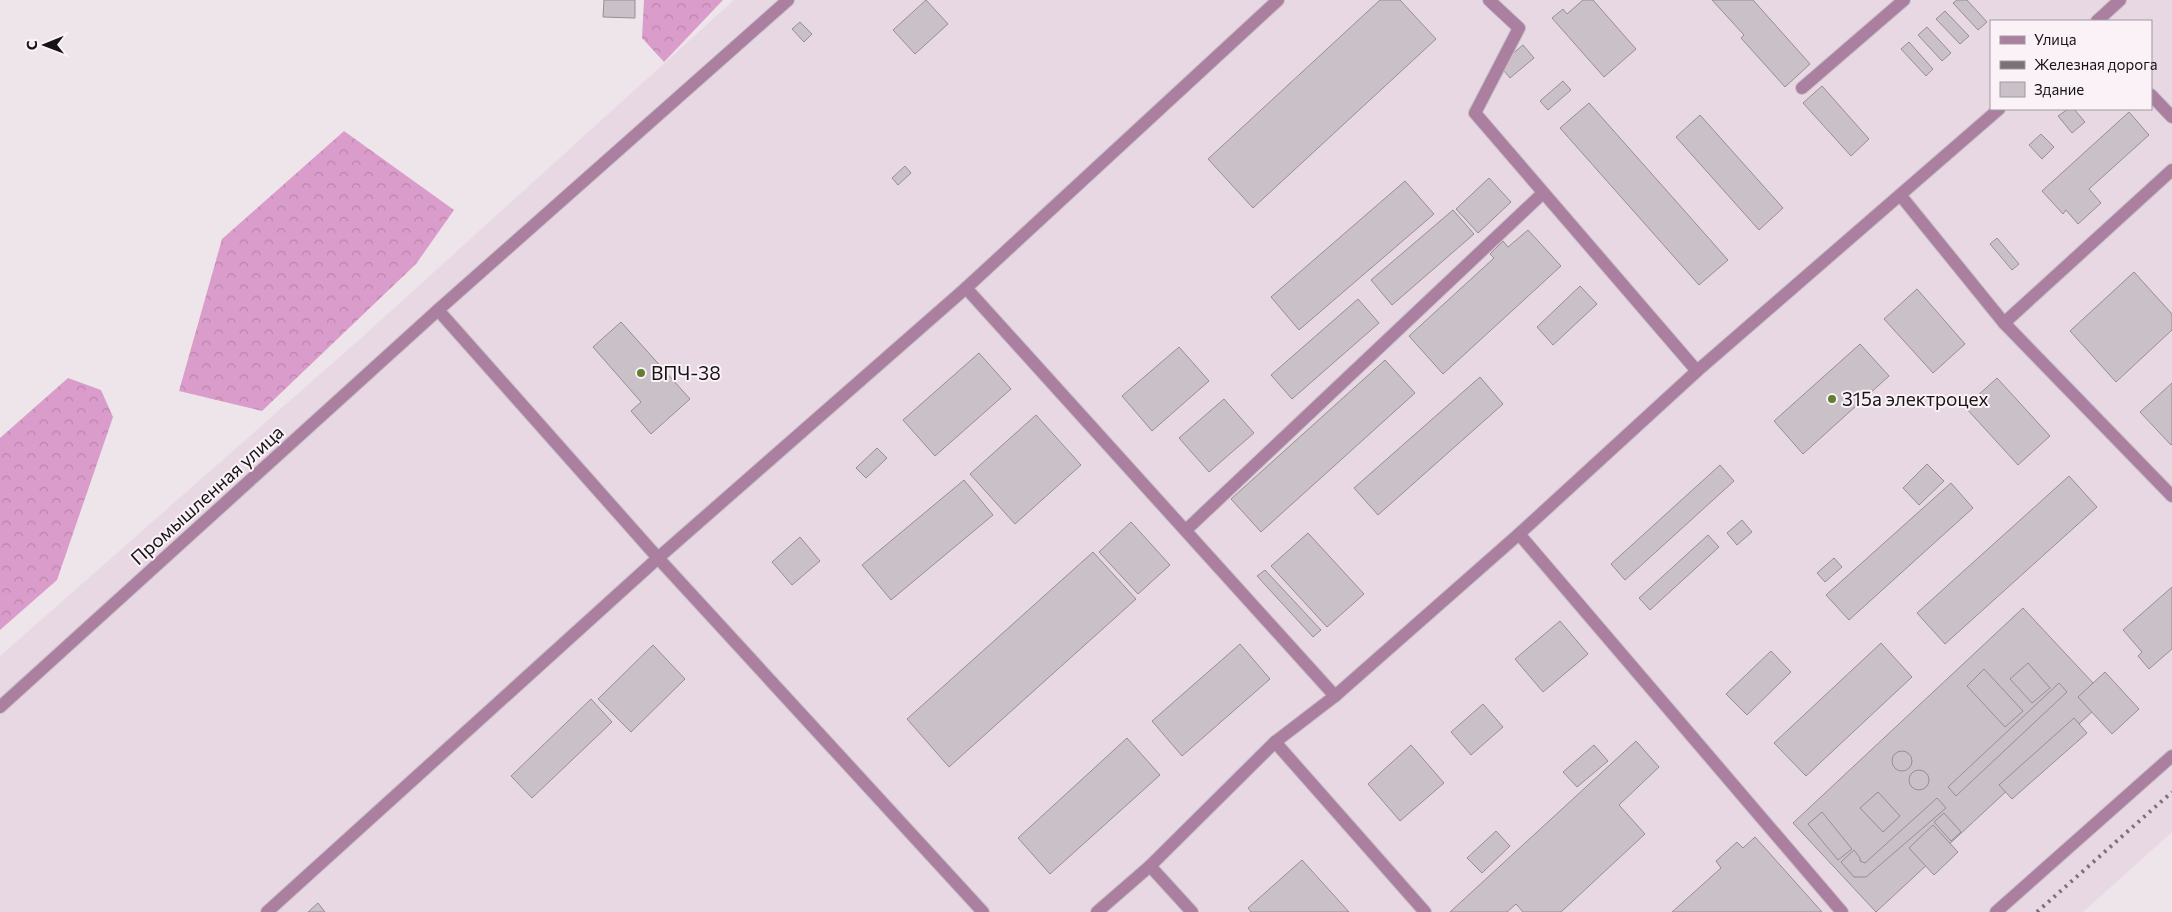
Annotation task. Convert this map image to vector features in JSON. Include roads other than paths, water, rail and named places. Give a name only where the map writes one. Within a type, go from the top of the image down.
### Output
[{"type":"street","name":"Промышленная улица","points":[[0,707],[438,310],[788,0]]},
{"type":"street","points":[[267,912],[658,558],[966,288],[1278,0]]},
{"type":"street","points":[[1490,0],[1519,28],[1474,113],[1697,371]]},
{"type":"street","points":[[1802,88],[1904,0]]},
{"type":"street","points":[[2098,20],[2120,0]]},
{"type":"street","points":[[2152,96],[2172,117]]},
{"type":"street","points":[[1097,912],[1150,866],[1275,742],[1335,696],[1519,534],[1697,371],[1998,110]]},
{"type":"street","points":[[2004,323],[2172,170]]},
{"type":"street","points":[[1186,530],[1543,193]]},
{"type":"street","points":[[1901,196],[2004,323],[2172,496]]},
{"type":"street","points":[[966,288],[1335,696]]},
{"type":"street","points":[[438,310],[658,558],[983,912]]},
{"type":"street","points":[[1519,534],[1842,912]]},
{"type":"street","points":[[1275,742],[1425,912]]},
{"type":"street","points":[[1996,912],[2172,756]]},
{"type":"street","points":[[1150,866],[1192,912]]},
{"type":"railway","points":[[2037,912],[2172,792]]},
{"type":"place","name":"ВПЧ-38","points":[[641,373]]},
{"type":"place","name":"315a электроцех","points":[[1832,399]]}]
